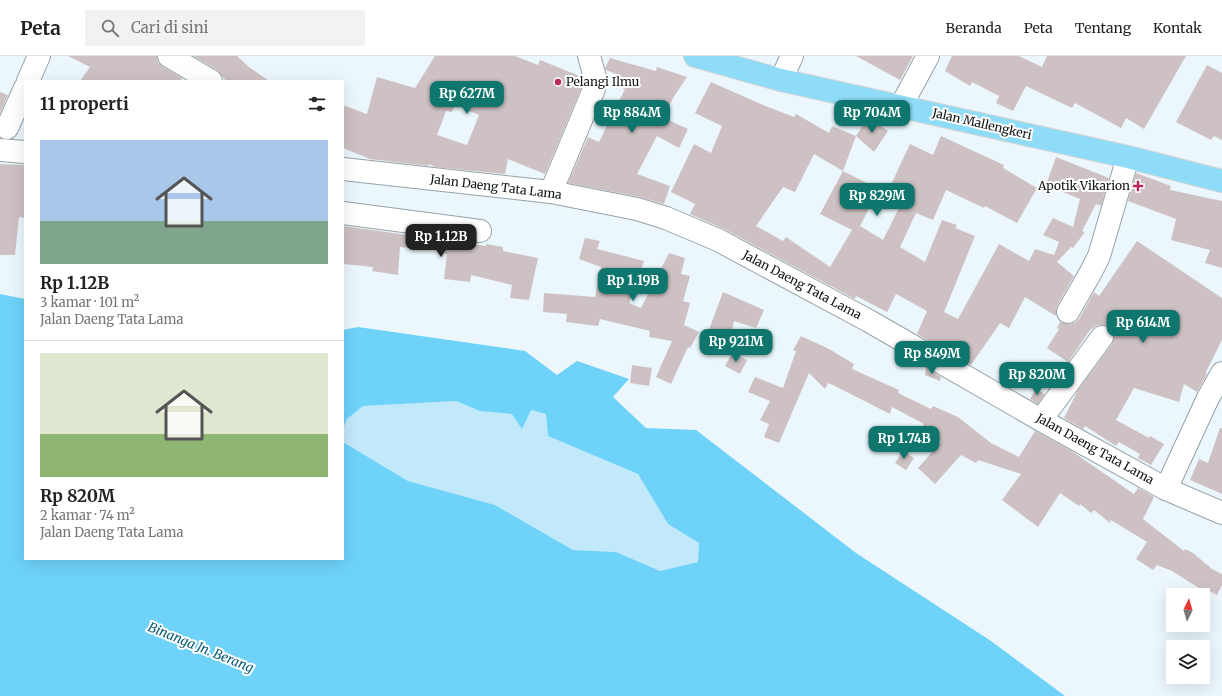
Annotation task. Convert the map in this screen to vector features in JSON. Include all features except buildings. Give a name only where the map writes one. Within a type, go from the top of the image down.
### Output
[{"type":"main road","name":"Jalan Mallengkeri","points":[[695,56],[780,80],[1128,157],[1222,181]]},
{"type":"street","points":[[28,80],[39,56]]},
{"type":"street","points":[[169,56],[209,80]]},
{"type":"street","points":[[551,192],[594,89],[596,77],[589,56]]},
{"type":"street","points":[[780,80],[792,56]]},
{"type":"street","points":[[901,106],[928,56]]},
{"type":"street","points":[[11,129],[24,91]]},
{"type":"street","points":[[0,150],[24,152]]},
{"type":"street","points":[[1068,312],[1099,256],[1128,157]]},
{"type":"street","name":"Jalan Daeng Tata Lama","points":[[344,169],[551,192],[637,209],[666,218],[718,240],[869,321],[1041,420],[1166,488],[1222,513]]},
{"type":"street","points":[[344,213],[480,231]]},
{"type":"street","points":[[1041,420],[1102,337]]},
{"type":"street","points":[[1166,488],[1208,398],[1222,373]]},
{"type":"shaded area","points":[[456,401],[480,411],[512,414],[531,410],[546,414],[548,436],[638,474],[668,524],[699,543],[698,562],[660,571],[616,552],[573,550],[495,505],[408,481],[344,443],[344,426],[347,419],[363,406]]},
{"type":"water","name":"Binanga Jn. Berang","points":[[0,294],[24,299],[24,560],[344,560],[344,443],[408,481],[495,505],[573,550],[616,552],[660,571],[698,562],[699,543],[668,524],[638,474],[548,436],[546,414],[531,410],[522,429],[512,414],[480,411],[456,401],[363,406],[347,419],[344,426],[344,330],[358,327],[525,351],[557,375],[577,361],[629,379],[613,397],[646,428],[696,430],[856,553],[991,641],[1065,696],[0,696]]},
{"type":"place","name":"Pelangi Ilmu","points":[[558,82]]},
{"type":"place","name":"Apotik Vikarion","points":[[1138,186]]}]
